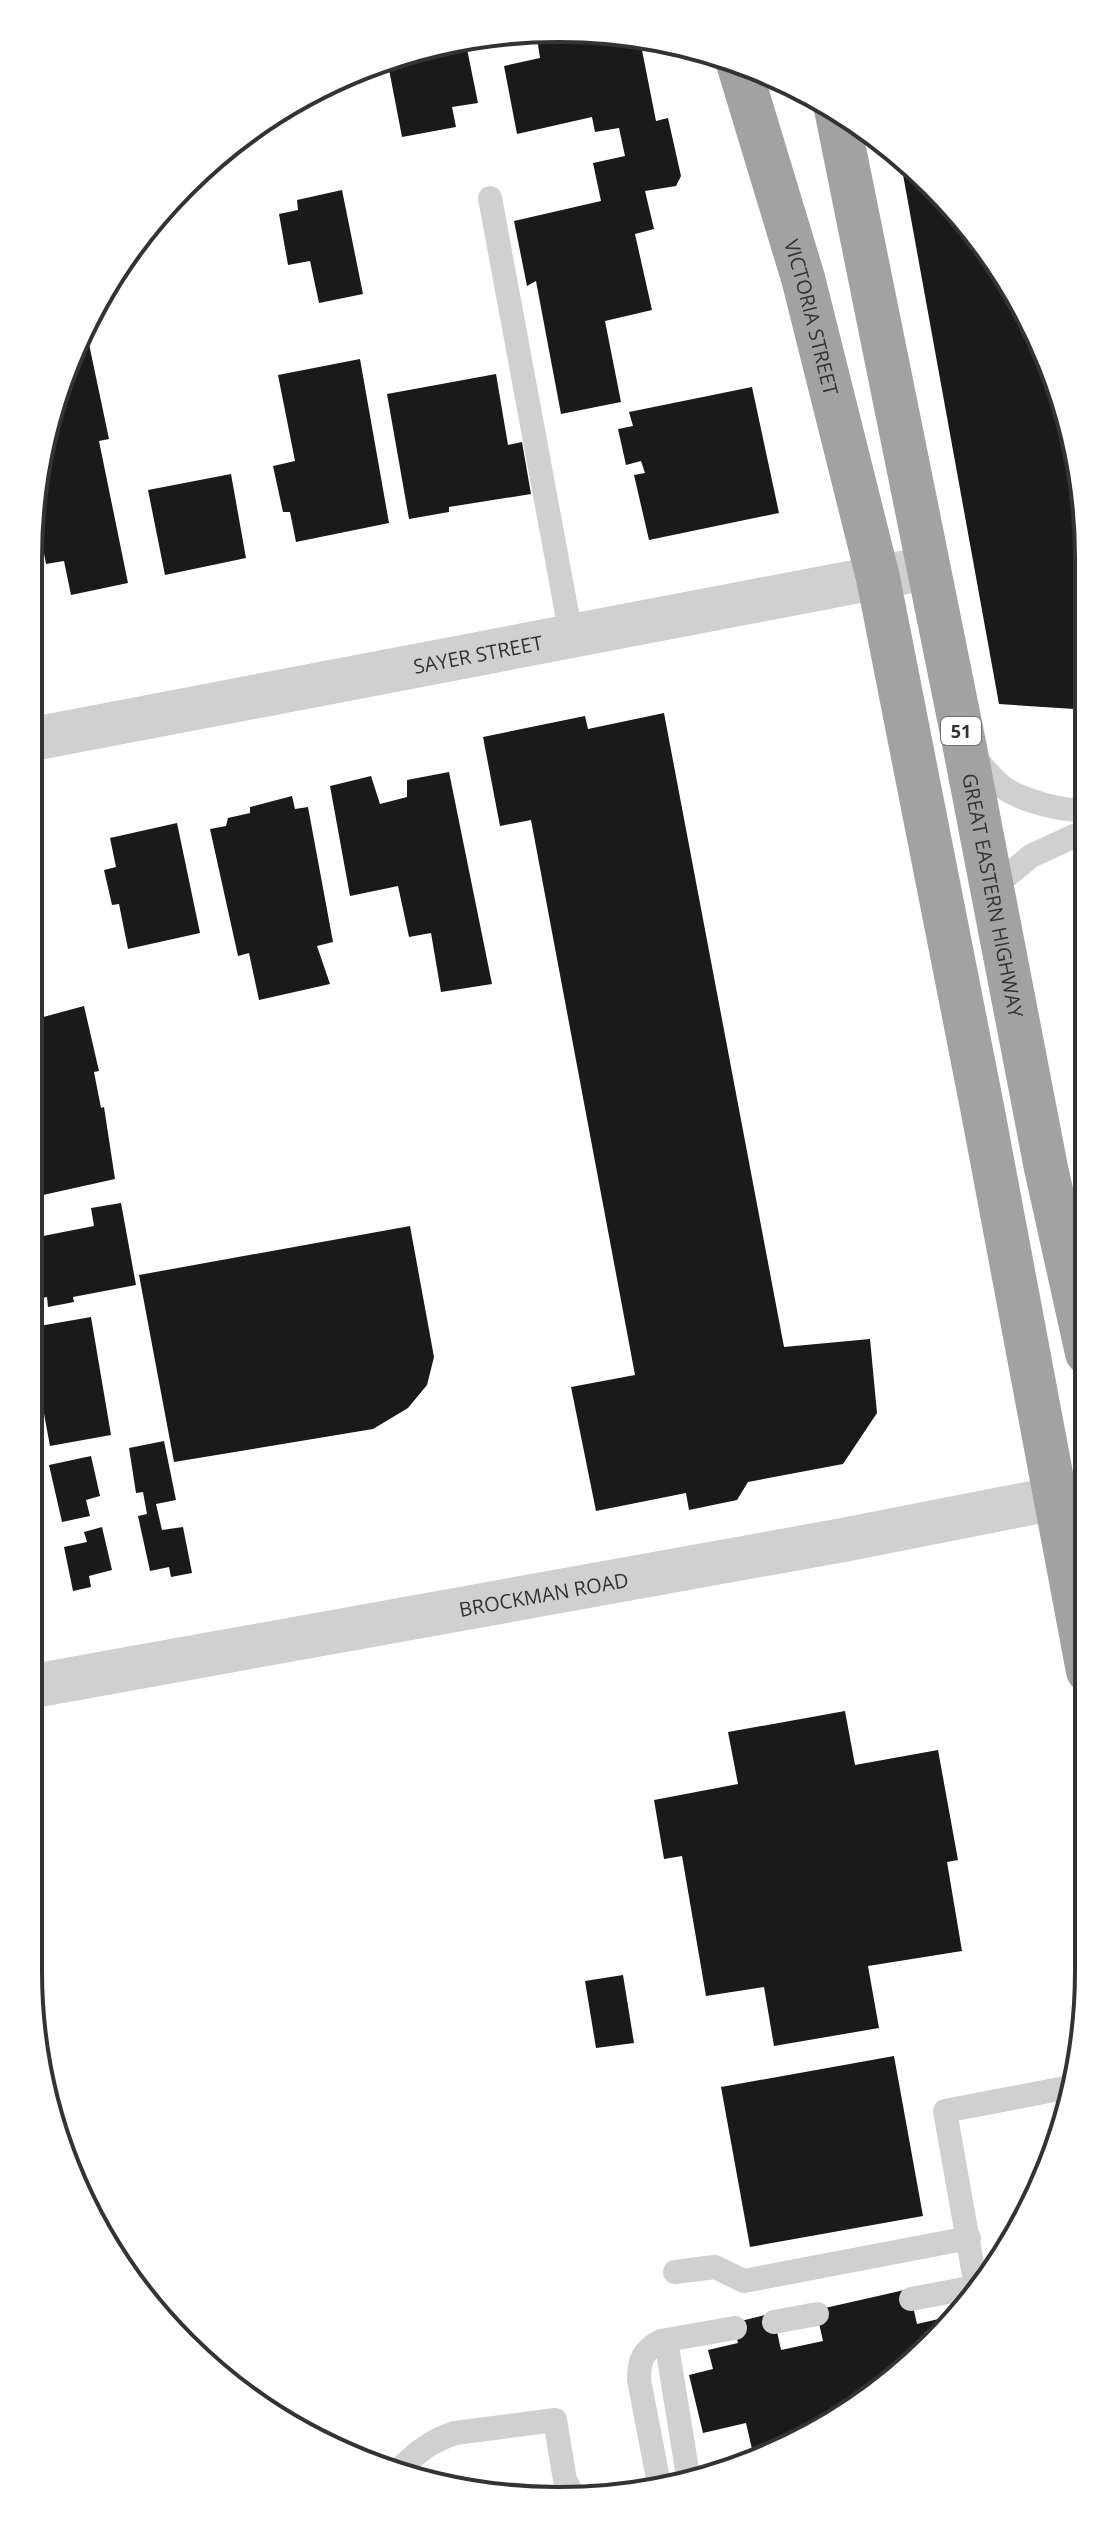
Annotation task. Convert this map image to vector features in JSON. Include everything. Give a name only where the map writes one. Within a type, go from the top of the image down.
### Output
[{"type":"highway","name":"VICTORIA STREET","points":[[742,75],[803,278],[878,578]]},
{"type":"highway","name":"GREAT EASTERN HIGHWAY","points":[[839,125],[964,743],[1043,1155],[1075,1299]]},
{"type":"highway","name":"51","points":[[878,578],[1075,1484]]},
{"type":"street","name":"SAYER STREET","points":[[42,737],[927,568]]},
{"type":"street","name":"BROCKMAN ROAD","points":[[42,1684],[811,1546],[1075,1493]]},
{"type":"lane","points":[[490,198],[571,635]]},
{"type":"lane","points":[[964,743],[1004,788],[1050,806],[1075,810]]},
{"type":"lane","points":[[991,889],[1031,856],[1075,836]]},
{"type":"lane","points":[[975,2276],[945,2111],[1061,2089]]},
{"type":"lane","points":[[675,2272],[715,2267],[744,2281],[969,2238]]},
{"type":"lane","points":[[911,2299],[965,2289]]},
{"type":"lane","points":[[774,2322],[817,2314]]},
{"type":"lane","points":[[658,2477],[639,2380],[643,2355],[651,2346],[666,2340],[735,2328]]},
{"type":"lane","points":[[666,2340],[687,2470]]},
{"type":"lane","points":[[406,2464],[425,2445],[455,2433],[555,2420],[569,2487]]},
{"type":"building","points":[[538,43],[592,43],[642,49],[656,121],[668,118],[681,176],[676,186],[645,191],[654,229],[635,234],[652,310],[605,321],[621,402],[561,414],[536,281],[527,286],[514,221],[601,201],[593,163],[625,156],[619,128],[595,132],[592,117],[517,134],[504,66],[540,58]]},
{"type":"building","points":[[467,50],[478,103],[452,107],[456,127],[402,137],[389,70]]},
{"type":"building","points":[[903,174],[968,244],[1006,300],[1022,330],[1048,392],[1071,491],[1075,558],[1075,711],[999,704]]},
{"type":"building","points":[[342,190],[363,294],[319,303],[310,261],[288,265],[279,214],[298,210],[297,200]]},
{"type":"building","points":[[89,344],[109,439],[99,441],[128,583],[71,595],[64,561],[46,564],[43,525],[52,458],[69,392]]},
{"type":"building","points":[[360,359],[389,523],[296,542],[290,512],[283,512],[273,466],[295,461],[278,375]]},
{"type":"building","points":[[496,374],[508,445],[522,442],[531,494],[449,507],[449,512],[409,519],[387,394]]},
{"type":"building","points":[[752,387],[779,513],[649,540],[634,475],[645,473],[641,461],[626,465],[618,429],[633,426],[629,412]]},
{"type":"building","points":[[231,474],[246,558],[165,575],[148,490]]},
{"type":"building","points":[[664,713],[784,1347],[870,1339],[877,1413],[843,1464],[748,1482],[737,1500],[689,1510],[686,1493],[596,1511],[571,1387],[635,1375],[531,820],[500,826],[483,737],[585,716],[588,729]]},
{"type":"building","points":[[449,772],[492,984],[441,992],[431,933],[409,937],[398,886],[350,896],[330,786],[371,776],[380,804],[407,797],[407,780]]},
{"type":"building","points":[[292,796],[295,809],[308,807],[333,942],[317,946],[330,984],[259,1000],[249,953],[238,956],[210,829],[226,826],[228,818],[250,813],[250,807]]},
{"type":"building","points":[[177,823],[200,933],[128,949],[119,904],[112,905],[104,870],[116,867],[110,838]]},
{"type":"building","points":[[84,1006],[99,1071],[94,1072],[101,1108],[104,1107],[115,1179],[42,1195],[42,1017]]},
{"type":"building","points":[[121,1203],[136,1285],[73,1297],[74,1302],[48,1307],[47,1297],[42,1298],[42,1236],[94,1226],[91,1208]]},
{"type":"building","points":[[410,1226],[434,1357],[427,1385],[408,1408],[373,1429],[174,1462],[139,1275]]},
{"type":"building","points":[[91,1317],[111,1435],[50,1446],[42,1403],[42,1326]]},
{"type":"building","points":[[164,1441],[176,1500],[156,1504],[162,1530],[183,1527],[192,1573],[171,1577],[169,1567],[150,1571],[138,1516],[147,1514],[143,1492],[136,1493],[129,1448]]},
{"type":"building","points":[[91,1456],[100,1496],[86,1500],[90,1516],[62,1522],[49,1465]]},
{"type":"building","points":[[102,1527],[112,1570],[89,1576],[91,1587],[73,1591],[64,1547],[87,1542],[84,1532]]},
{"type":"building","points":[[845,1711],[855,1765],[938,1750],[958,1860],[947,1862],[962,1951],[868,1966],[879,2028],[774,2046],[764,1987],[706,1996],[682,1856],[664,1859],[654,1800],[738,1784],[728,1732]]},
{"type":"building","points":[[623,1975],[634,2043],[596,2048],[585,1981]]},
{"type":"building","points":[[894,2056],[923,2216],[750,2247],[721,2087]]},
{"type":"building","points":[[909,2289],[917,2324],[940,2319],[873,2380],[817,2418],[787,2434],[752,2449],[746,2423],[703,2433],[689,2375],[713,2369],[708,2350],[738,2343],[733,2323],[773,2313],[781,2350],[823,2341],[816,2310]]}]
